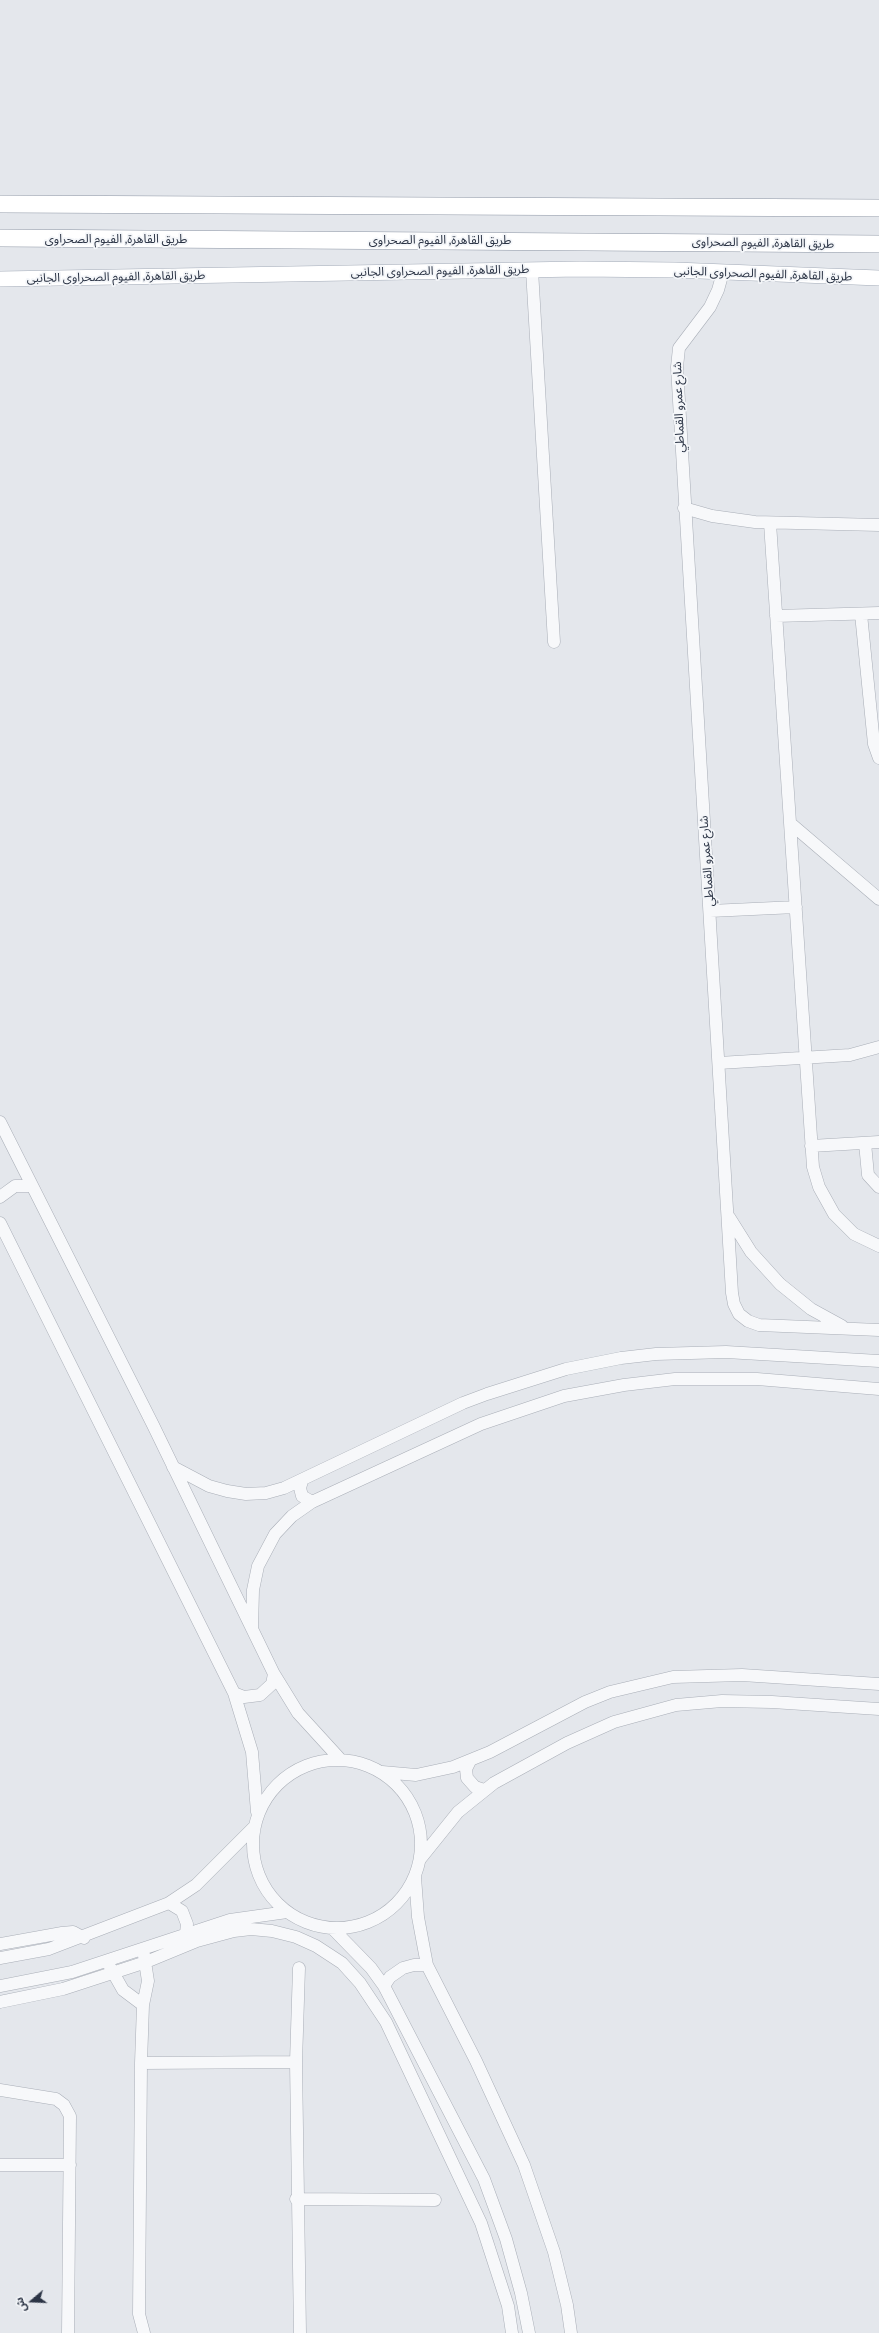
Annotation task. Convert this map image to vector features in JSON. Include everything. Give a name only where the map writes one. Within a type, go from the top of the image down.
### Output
[{"type":"highway","points":[[0,204],[879,208]]},
{"type":"highway","name":"طريق القاهرة, الفيوم الصحراوى","points":[[0,238],[879,244]]},
{"type":"main road","name":"طريق القاهرة, الفيوم الصحراوى الجانبى","points":[[0,279],[532,270],[722,272],[793,276],[879,278]]},
{"type":"street","points":[[532,270],[554,642]]},
{"type":"street","name":"شارع عمرو القماطي","points":[[722,272],[718,290],[710,307],[682,343],[677,354],[684,508],[710,911],[732,1293],[734,1304],[739,1314],[748,1321],[759,1325],[879,1330]]},
{"type":"street","points":[[684,508],[726,519],[770,523],[879,525]]},
{"type":"street","points":[[770,523],[813,1167],[819,1187],[834,1214],[854,1234],[879,1246]]},
{"type":"street","points":[[776,616],[879,613]]},
{"type":"street","points":[[860,614],[878,753]]},
{"type":"street","points":[[790,823],[878,896]]},
{"type":"street","points":[[710,911],[796,907]]},
{"type":"street","points":[[719,1063],[859,1054],[879,1047]]},
{"type":"street","points":[[0,1122],[173,1467],[274,1674],[298,1713],[340,1759]]},
{"type":"street","points":[[811,1146],[879,1142]]},
{"type":"street","points":[[865,1143],[868,1175],[879,1187]]},
{"type":"street","points":[[0,1197],[15,1186],[32,1186]]},
{"type":"street","name":"شارع عمرو القماطي","points":[[728,1215],[751,1252],[780,1284],[811,1309],[847,1328]]},
{"type":"street","points":[[0,1223],[234,1693],[252,1752],[257,1812],[254,1827],[254,1859],[265,1889],[287,1912],[309,1924],[333,1929],[359,1926],[382,1916],[402,1899],[415,1877],[421,1858],[419,1825],[406,1794],[382,1772],[362,1763],[340,1759],[315,1762],[292,1772],[273,1788],[257,1812]]},
{"type":"street","points":[[173,1467],[209,1486],[246,1494],[266,1493],[302,1481],[463,1403],[539,1376],[593,1363],[649,1355],[691,1352],[761,1354],[879,1361]]},
{"type":"street","points":[[252,1628],[253,1590],[263,1555],[283,1524],[312,1502],[481,1424],[536,1404],[593,1390],[675,1379],[731,1378],[879,1389]]},
{"type":"street","points":[[302,1481],[300,1492],[305,1499],[312,1502]]},
{"type":"street","points":[[234,1693],[244,1697],[260,1695],[272,1684],[274,1674]]},
{"type":"street","points":[[382,1772],[424,1774],[470,1761],[585,1702],[610,1692],[654,1680],[696,1675],[742,1675],[879,1684]]},
{"type":"street","points":[[421,1858],[458,1812],[484,1790],[515,1770],[574,1740],[614,1722],[676,1705],[722,1701],[762,1701],[879,1709]]},
{"type":"street","points":[[470,1761],[466,1769],[467,1778],[472,1785],[484,1790]]},
{"type":"street","points":[[0,1958],[49,1949],[84,1938],[169,1903],[196,1885],[254,1827]]},
{"type":"street","points":[[415,1877],[418,1917],[427,1965],[476,2061],[524,2165],[554,2252],[571,2333]]},
{"type":"street","points":[[169,1903],[182,1911],[187,1924],[186,1933]]},
{"type":"street","points":[[0,1986],[66,1974],[108,1962],[186,1933],[230,1920],[287,1912]]},
{"type":"street","points":[[0,2002],[63,1990],[146,1962],[197,1941],[234,1931],[251,1929],[296,1937],[316,1946],[342,1963],[360,1984],[386,2022],[450,2154],[481,2223],[508,2306],[511,2333]]},
{"type":"street","points":[[333,1929],[371,1968],[384,1986],[484,2179],[506,2239],[521,2293],[529,2333]]},
{"type":"street","points":[[0,1944],[73,1932],[84,1938]]},
{"type":"street","points":[[143,1949],[148,1980],[143,2005],[141,2063],[139,2314],[144,2333]]},
{"type":"street","points":[[108,1962],[112,1973],[123,1990],[143,2005]]},
{"type":"street","points":[[384,1986],[390,1977],[403,1968],[414,1965],[427,1965]]},
{"type":"street","points":[[298,1968],[296,2199],[300,2333]]},
{"type":"street","points":[[141,2063],[296,2062]]},
{"type":"street","points":[[0,2090],[52,2098],[64,2104],[70,2116],[68,2333]]},
{"type":"street","points":[[0,2165],[70,2165]]},
{"type":"street","points":[[296,2199],[435,2200]]}]
